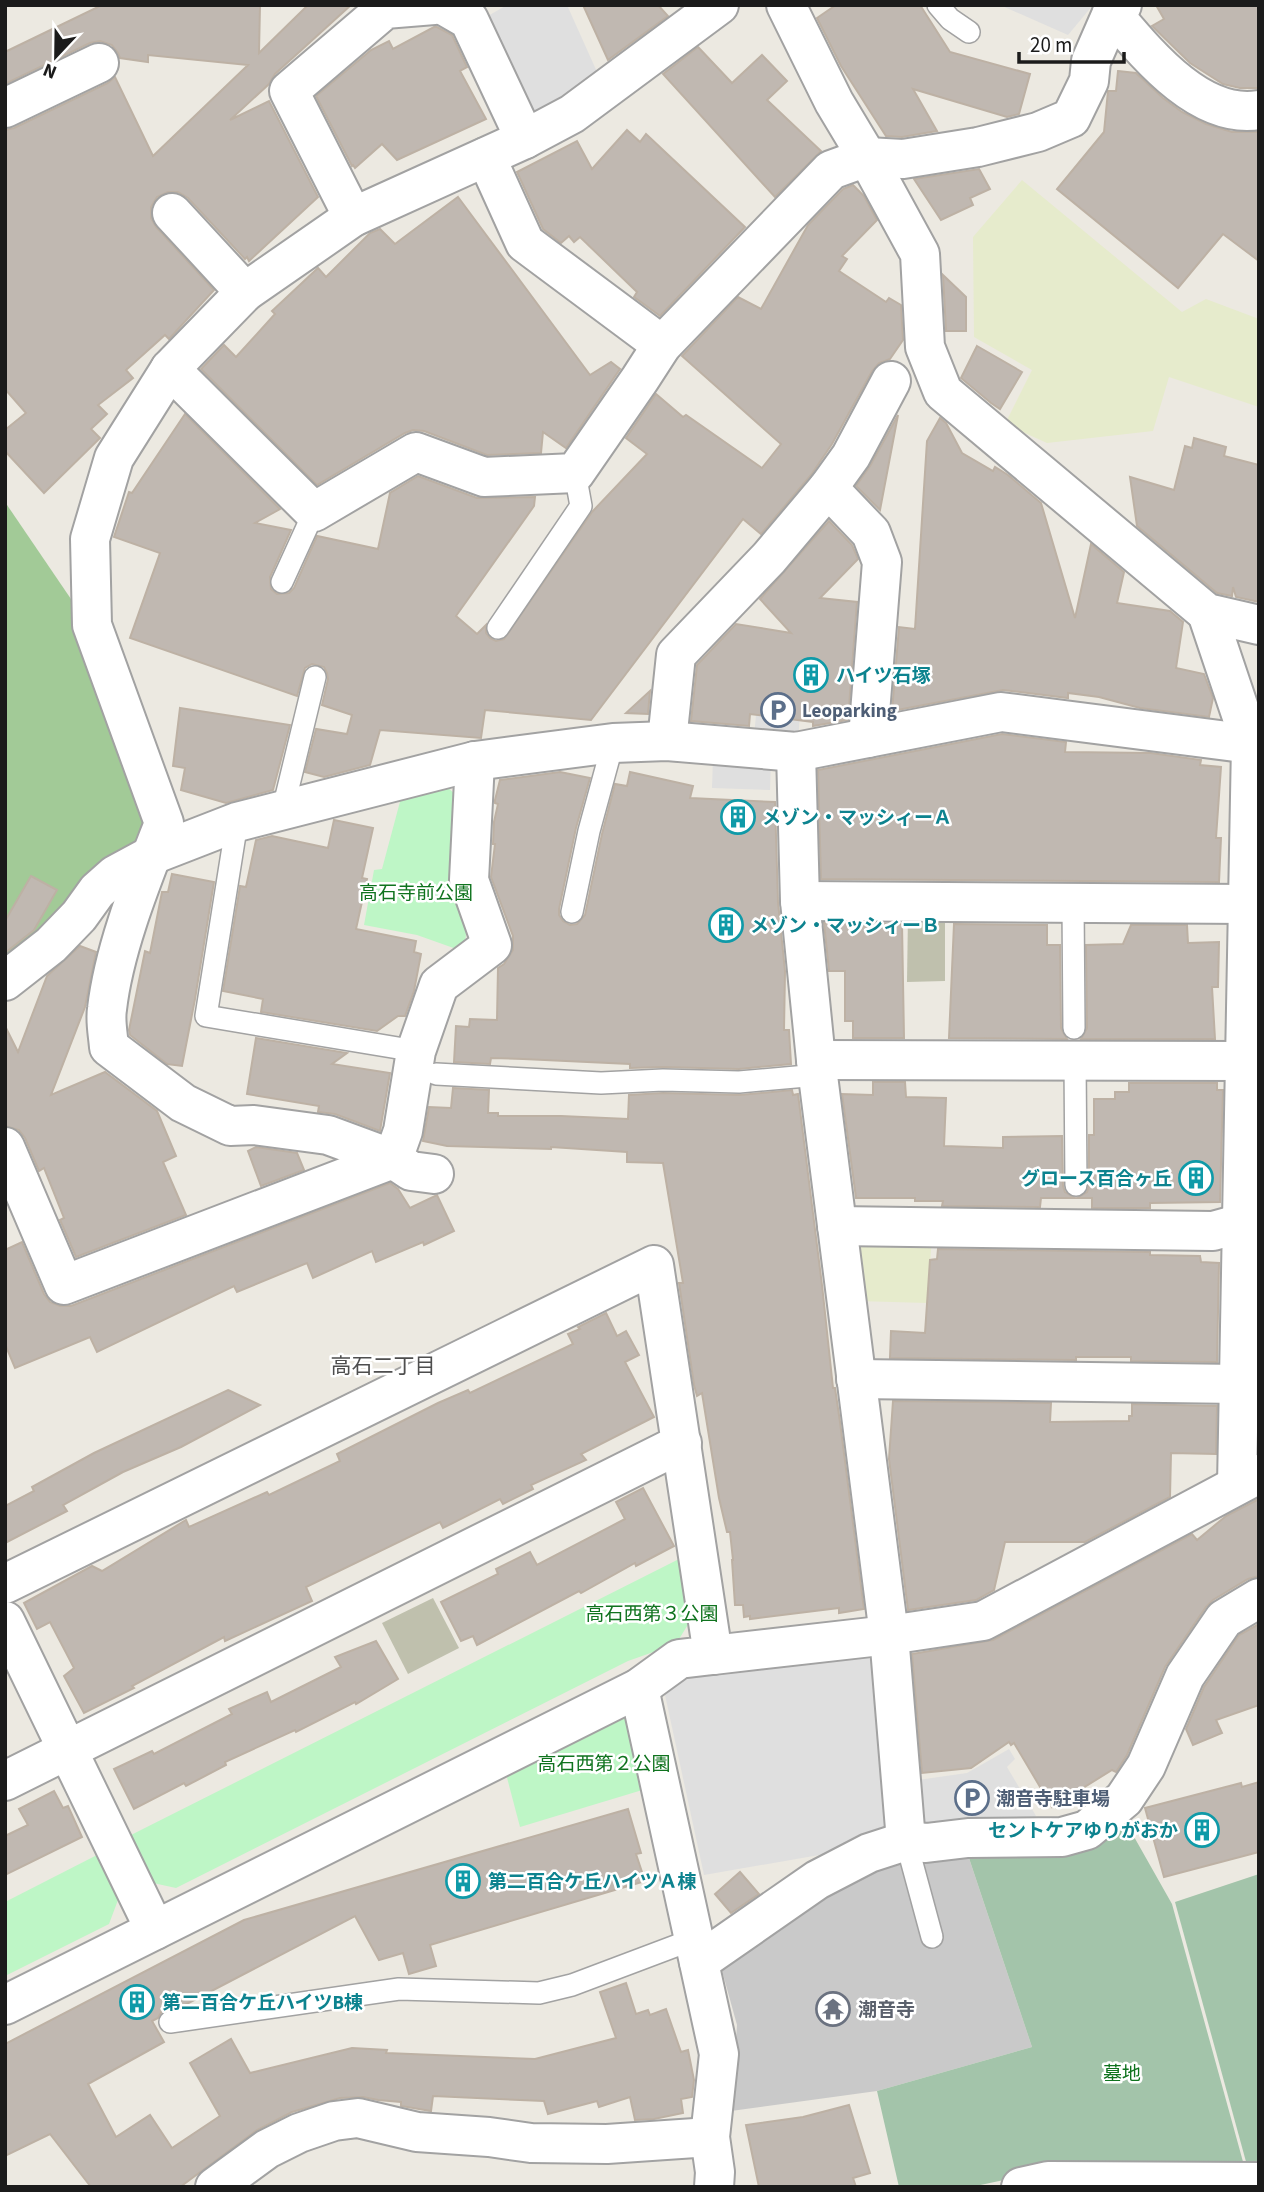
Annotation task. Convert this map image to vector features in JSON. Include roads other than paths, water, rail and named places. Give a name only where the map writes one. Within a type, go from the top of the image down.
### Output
[{"type":"street","points":[[353,217],[289,91],[385,9],[434,5]]},
{"type":"street","points":[[443,5],[469,20],[524,139]]},
{"type":"street","points":[[434,1174],[411,1171],[393,1159],[328,1136],[254,1125],[230,1126],[183,1103],[109,1046],[106,1011],[117,958],[139,888],[164,823],[92,625],[90,540],[114,458],[170,369],[245,292],[353,217],[486,157],[572,114],[719,5]]},
{"type":"street","points":[[786,5],[834,102],[920,254],[925,347],[943,392],[1207,613],[1259,625]]},
{"type":"street","points":[[170,369],[314,512],[416,452],[484,477],[575,473],[662,345],[831,170],[867,157],[903,159],[950,152],[1038,132],[1071,118],[1089,82],[1091,61],[1117,9],[1152,60],[1187,88],[1211,103],[1247,112],[1259,110]]},
{"type":"street","points":[[5,108],[99,63]]},
{"type":"street","points":[[486,157],[525,243],[662,345]]},
{"type":"street","points":[[172,213],[245,292]]},
{"type":"street","points":[[667,741],[676,655],[769,558],[828,488],[851,456],[891,381]]},
{"type":"street","points":[[828,488],[871,533],[882,562],[868,738]]},
{"type":"street","points":[[5,2005],[639,1688],[679,1659],[889,1635],[984,1621],[1248,1480],[1239,1384],[1250,1224],[1245,1061],[1255,743],[1207,613]]},
{"type":"street","points":[[5,981],[51,945],[79,916],[97,891],[115,875],[152,855],[237,822],[475,761],[613,743],[667,741],[796,752],[1001,712],[1255,743]]},
{"type":"street","points":[[796,752],[800,901],[817,1068],[889,1635],[906,1841]]},
{"type":"street","points":[[393,1159],[426,1063],[439,985],[492,945],[469,880],[475,761]]},
{"type":"street","points":[[800,901],[1248,904]]},
{"type":"street","points":[[817,1068],[1074,1044],[1245,1061]]},
{"type":"street","points":[[5,1147],[64,1284],[393,1159]]},
{"type":"street","points":[[837,1226],[1213,1231],[1250,1224]]},
{"type":"street","points":[[5,1584],[654,1265],[713,1655]]},
{"type":"street","points":[[856,1379],[1239,1384]]},
{"type":"street","points":[[5,1781],[682,1443]]},
{"type":"street","points":[[697,1951],[817,1880],[869,1853],[906,1841],[926,1843],[968,1838],[1062,1837],[1087,1830],[1116,1807],[1146,1766],[1185,1676],[1224,1619],[1259,1598]]},
{"type":"street","points":[[5,1621],[155,1930]]},
{"type":"street","points":[[639,1688],[719,2054],[710,2137],[715,2172],[714,2187]]},
{"type":"street","points":[[215,2187],[267,2149],[299,2133],[334,2121],[358,2118],[417,2132],[531,2143],[607,2144],[710,2137]]},
{"type":"street","points":[[1021,2187],[1048,2181],[1259,2182]]},
{"type":"lane","points":[[938,5],[950,19],[969,32]]},
{"type":"lane","points":[[498,628],[581,506],[575,473]]},
{"type":"lane","points":[[282,582],[314,512]]},
{"type":"lane","points":[[283,809],[315,677]]},
{"type":"lane","points":[[572,912],[589,831],[613,743]]},
{"type":"lane","points":[[237,822],[206,1016],[426,1063],[601,1083],[663,1080],[739,1082],[817,1068]]},
{"type":"lane","points":[[1073,903],[1076,1185]]},
{"type":"lane","points":[[906,1841],[932,1937]]},
{"type":"lane","points":[[170,2022],[399,1989],[539,1993],[697,1951]]},
{"type":"place","name":"ハイツ石塚","points":[[811,675]]},
{"type":"place","name":"Leoparking","points":[[778,710]]},
{"type":"place","name":"メゾン・マッシィーＡ","points":[[738,817]]},
{"type":"place","name":"メゾン・マッシィーＢ","points":[[726,925]]},
{"type":"place","name":"グロース百合ヶ丘","points":[[1196,1178]]},
{"type":"place","name":"潮音寺駐車場","points":[[972,1798]]},
{"type":"place","name":"セントケアゆりがおか","points":[[1202,1830]]},
{"type":"place","name":"第二百合ケ丘ハイツＡ棟","points":[[463,1881]]},
{"type":"place","name":"第二百合ケ丘ハイツB棟","points":[[137,2002]]},
{"type":"place","name":"潮音寺","points":[[833,2009]]},
{"type":"district","name":"高石二丁目","points":[[383,1366]]},
{"type":"park label","name":"高石寺前公園","points":[[416,892]]},
{"type":"park label","name":"高石西第３公園","points":[[652,1613]]},
{"type":"park label","name":"高石西第２公園","points":[[604,1763]]},
{"type":"park label","name":"墓地","points":[[1122,2073]]}]
